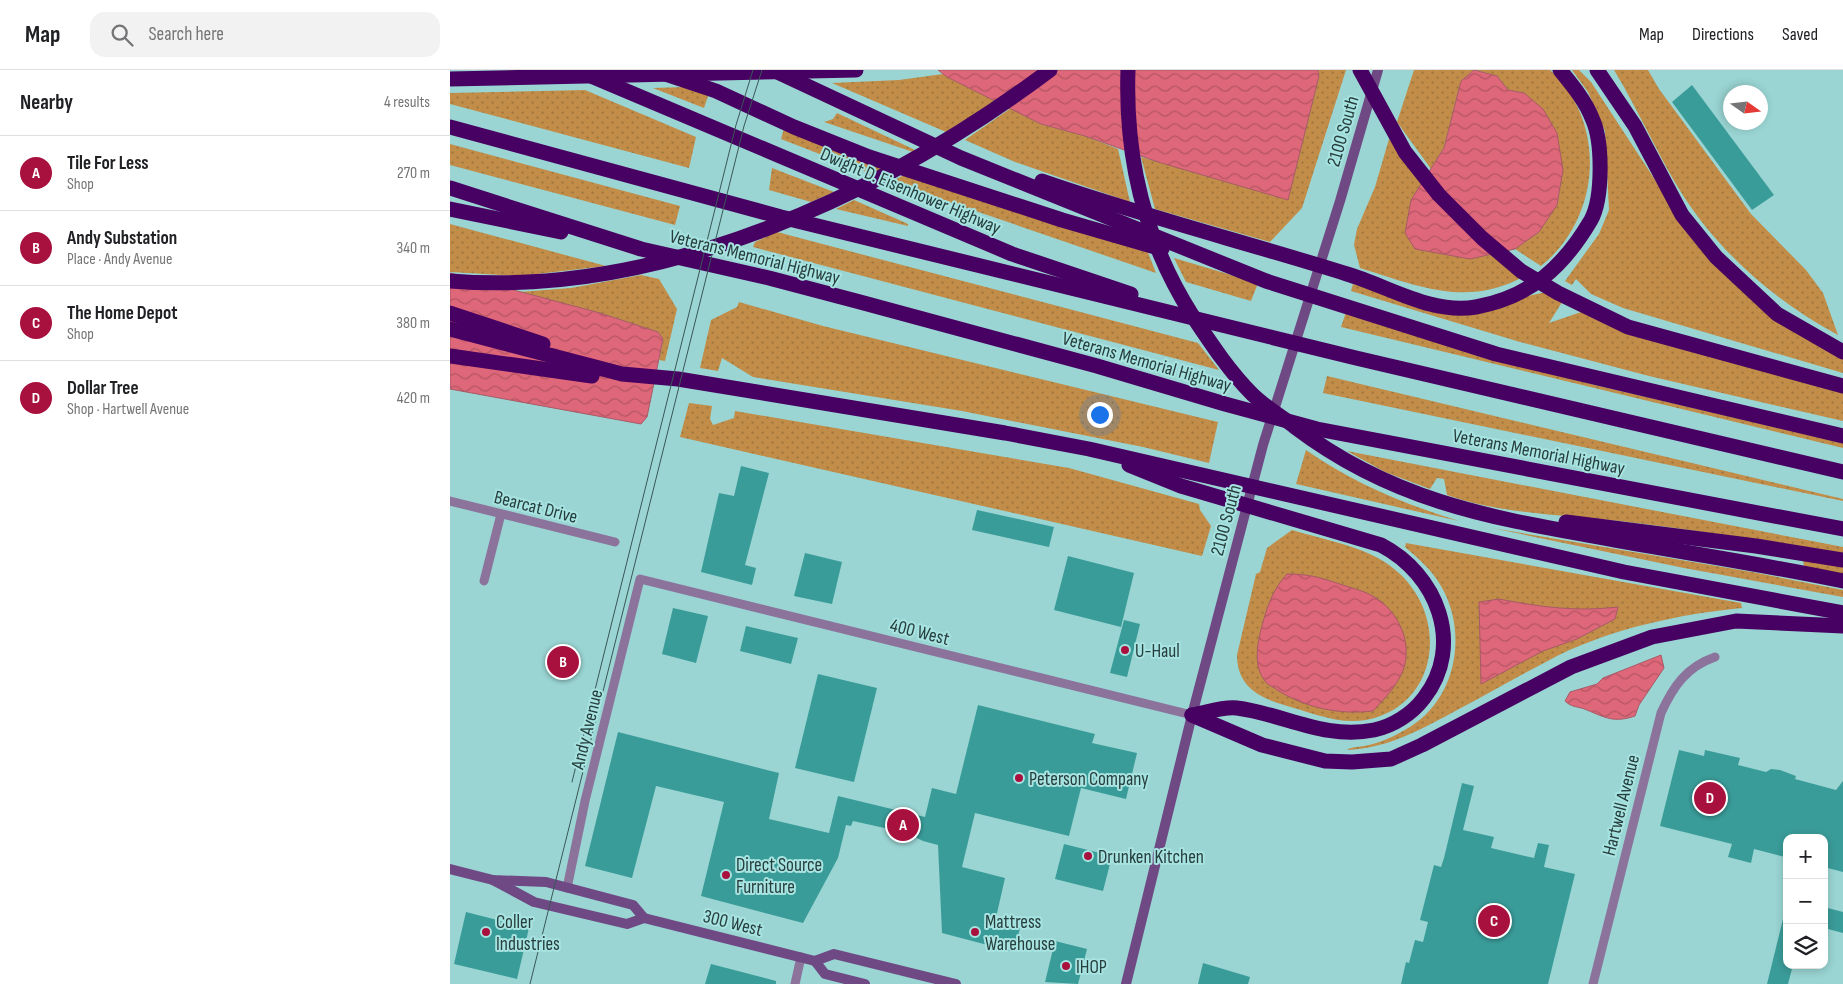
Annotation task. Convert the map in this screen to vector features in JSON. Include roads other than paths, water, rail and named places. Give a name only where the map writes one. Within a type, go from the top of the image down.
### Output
[{"type":"highway","name":"Dwight D. Eisenhower Highway","points":[[577,70],[705,126],[1012,254],[1237,329]]},
{"type":"highway","points":[[653,70],[716,91],[794,127],[868,157],[992,198],[1233,270],[1496,354],[1843,436]]},
{"type":"highway","points":[[772,70],[961,158],[1233,270]]},
{"type":"highway","points":[[450,79],[856,70]]},
{"type":"highway","points":[[450,281],[521,283],[605,274],[665,260],[756,232],[840,198],[898,170],[968,127],[1050,70]]},
{"type":"highway","points":[[1128,70],[1128,132],[1147,220],[1165,268],[1182,300],[1214,348],[1251,394],[1317,443],[1380,480],[1443,504],[1505,520],[1843,581]]},
{"type":"highway","points":[[1360,70],[1405,152],[1439,195],[1482,238],[1521,271],[1628,327],[1843,386]]},
{"type":"highway","points":[[961,158],[1043,182],[1114,206],[1349,274],[1424,302],[1460,308],[1476,307],[1532,288],[1554,270],[1575,247],[1593,216],[1600,184],[1599,151],[1593,119],[1574,87],[1560,70]]},
{"type":"highway","points":[[1597,70],[1635,126],[1682,215],[1716,257],[1777,314],[1843,352]]},
{"type":"highway","points":[[450,127],[781,217],[1356,358],[1843,472]]},
{"type":"highway","name":"Veterans Memorial Highway","points":[[450,188],[641,249],[769,278],[1097,366],[1225,404],[1317,428],[1843,529]]},
{"type":"highway","points":[[450,209],[641,249]]},
{"type":"highway","points":[[450,313],[544,344],[678,379]]},
{"type":"highway","points":[[450,329],[622,374],[678,379],[960,425],[1089,449],[1286,496],[1624,572],[1843,613]]},
{"type":"highway","points":[[450,356],[621,381],[678,379]]},
{"type":"highway","points":[[1089,449],[1181,486],[1282,514],[1381,546],[1399,556],[1415,571],[1432,595],[1442,622],[1444,650],[1436,679],[1422,700],[1406,716],[1391,724],[1370,731],[1331,732],[1235,707],[1192,715]]},
{"type":"highway","points":[[1463,509],[1756,546],[1843,560]]},
{"type":"highway","points":[[1192,715],[1262,745],[1325,761],[1352,762],[1391,759],[1422,745],[1570,667],[1652,637],[1736,621],[1843,626]]},
{"type":"main road","name":"2100 South","points":[[1126,984],[1192,715],[1263,445],[1378,70]]},
{"type":"main road","name":"300 West","points":[[450,869],[493,880],[540,881],[634,905],[644,918]]},
{"type":"main road","name":"300 West","points":[[493,880],[534,902],[627,924],[644,918],[815,961],[834,954],[956,984]]},
{"type":"main road","name":"300 West","points":[[815,961],[825,974],[865,984]]},
{"type":"street","name":"Bearcat Drive","points":[[450,501],[615,542]]},
{"type":"street","points":[[484,581],[501,514]]},
{"type":"street","name":"400 West","points":[[640,579],[1192,715]]},
{"type":"street","name":"Andy Avenue","points":[[567,888],[585,801],[640,579]]},
{"type":"street","name":"Hartwell Avenue","points":[[1593,984],[1661,713],[1681,678],[1702,662],[1715,657]]},
{"type":"street","points":[[795,984],[801,957]]},
{"type":"water","points":[[938,70],[1318,70],[1319,76],[1288,200],[1158,162],[1085,136],[1041,124],[947,77]]},
{"type":"water","points":[[1474,70],[1497,76],[1508,90],[1524,93],[1543,109],[1557,133],[1563,170],[1557,205],[1539,232],[1515,249],[1470,259],[1415,249],[1405,233],[1411,200],[1444,148],[1461,81]]},
{"type":"water","points":[[450,273],[600,313],[658,332],[663,339],[647,417],[641,424],[450,389]]},
{"type":"water","points":[[1287,574],[1316,577],[1366,593],[1378,599],[1386,606],[1399,623],[1403,632],[1406,653],[1403,671],[1387,695],[1373,711],[1335,711],[1311,706],[1277,690],[1266,682],[1261,675],[1258,668],[1257,652],[1261,629],[1272,596]]},
{"type":"water","points":[[1499,599],[1558,608],[1618,607],[1615,619],[1577,639],[1543,651],[1481,684],[1479,602]]},
{"type":"water","points":[[1661,655],[1664,668],[1639,705],[1635,716],[1610,719],[1573,706],[1565,701],[1570,692],[1597,684],[1603,678]]},
{"type":"tram line","points":[[572,782],[736,125],[753,70]]},
{"type":"tram line","points":[[530,984],[744,126],[762,70]]},
{"type":"place","name":"U-Haul","points":[[1125,650]]},
{"type":"place","name":"Andy Substation","points":[[563,662]]},
{"type":"place","name":"Peterson Company","points":[[1019,778]]},
{"type":"place","name":"Dollar Tree","points":[[1710,798]]},
{"type":"place","name":"Tile For Less","points":[[903,825]]},
{"type":"place","name":"Drunken Kitchen","points":[[1088,856]]},
{"type":"place","name":"Direct Source Furniture","points":[[726,875]]},
{"type":"place","name":"The Home Depot","points":[[1494,921]]},
{"type":"place","name":"Coller Industries","points":[[486,932]]},
{"type":"place","name":"Mattress Warehouse","points":[[975,932]]},
{"type":"place","name":"IHOP","points":[[1066,966]]}]
